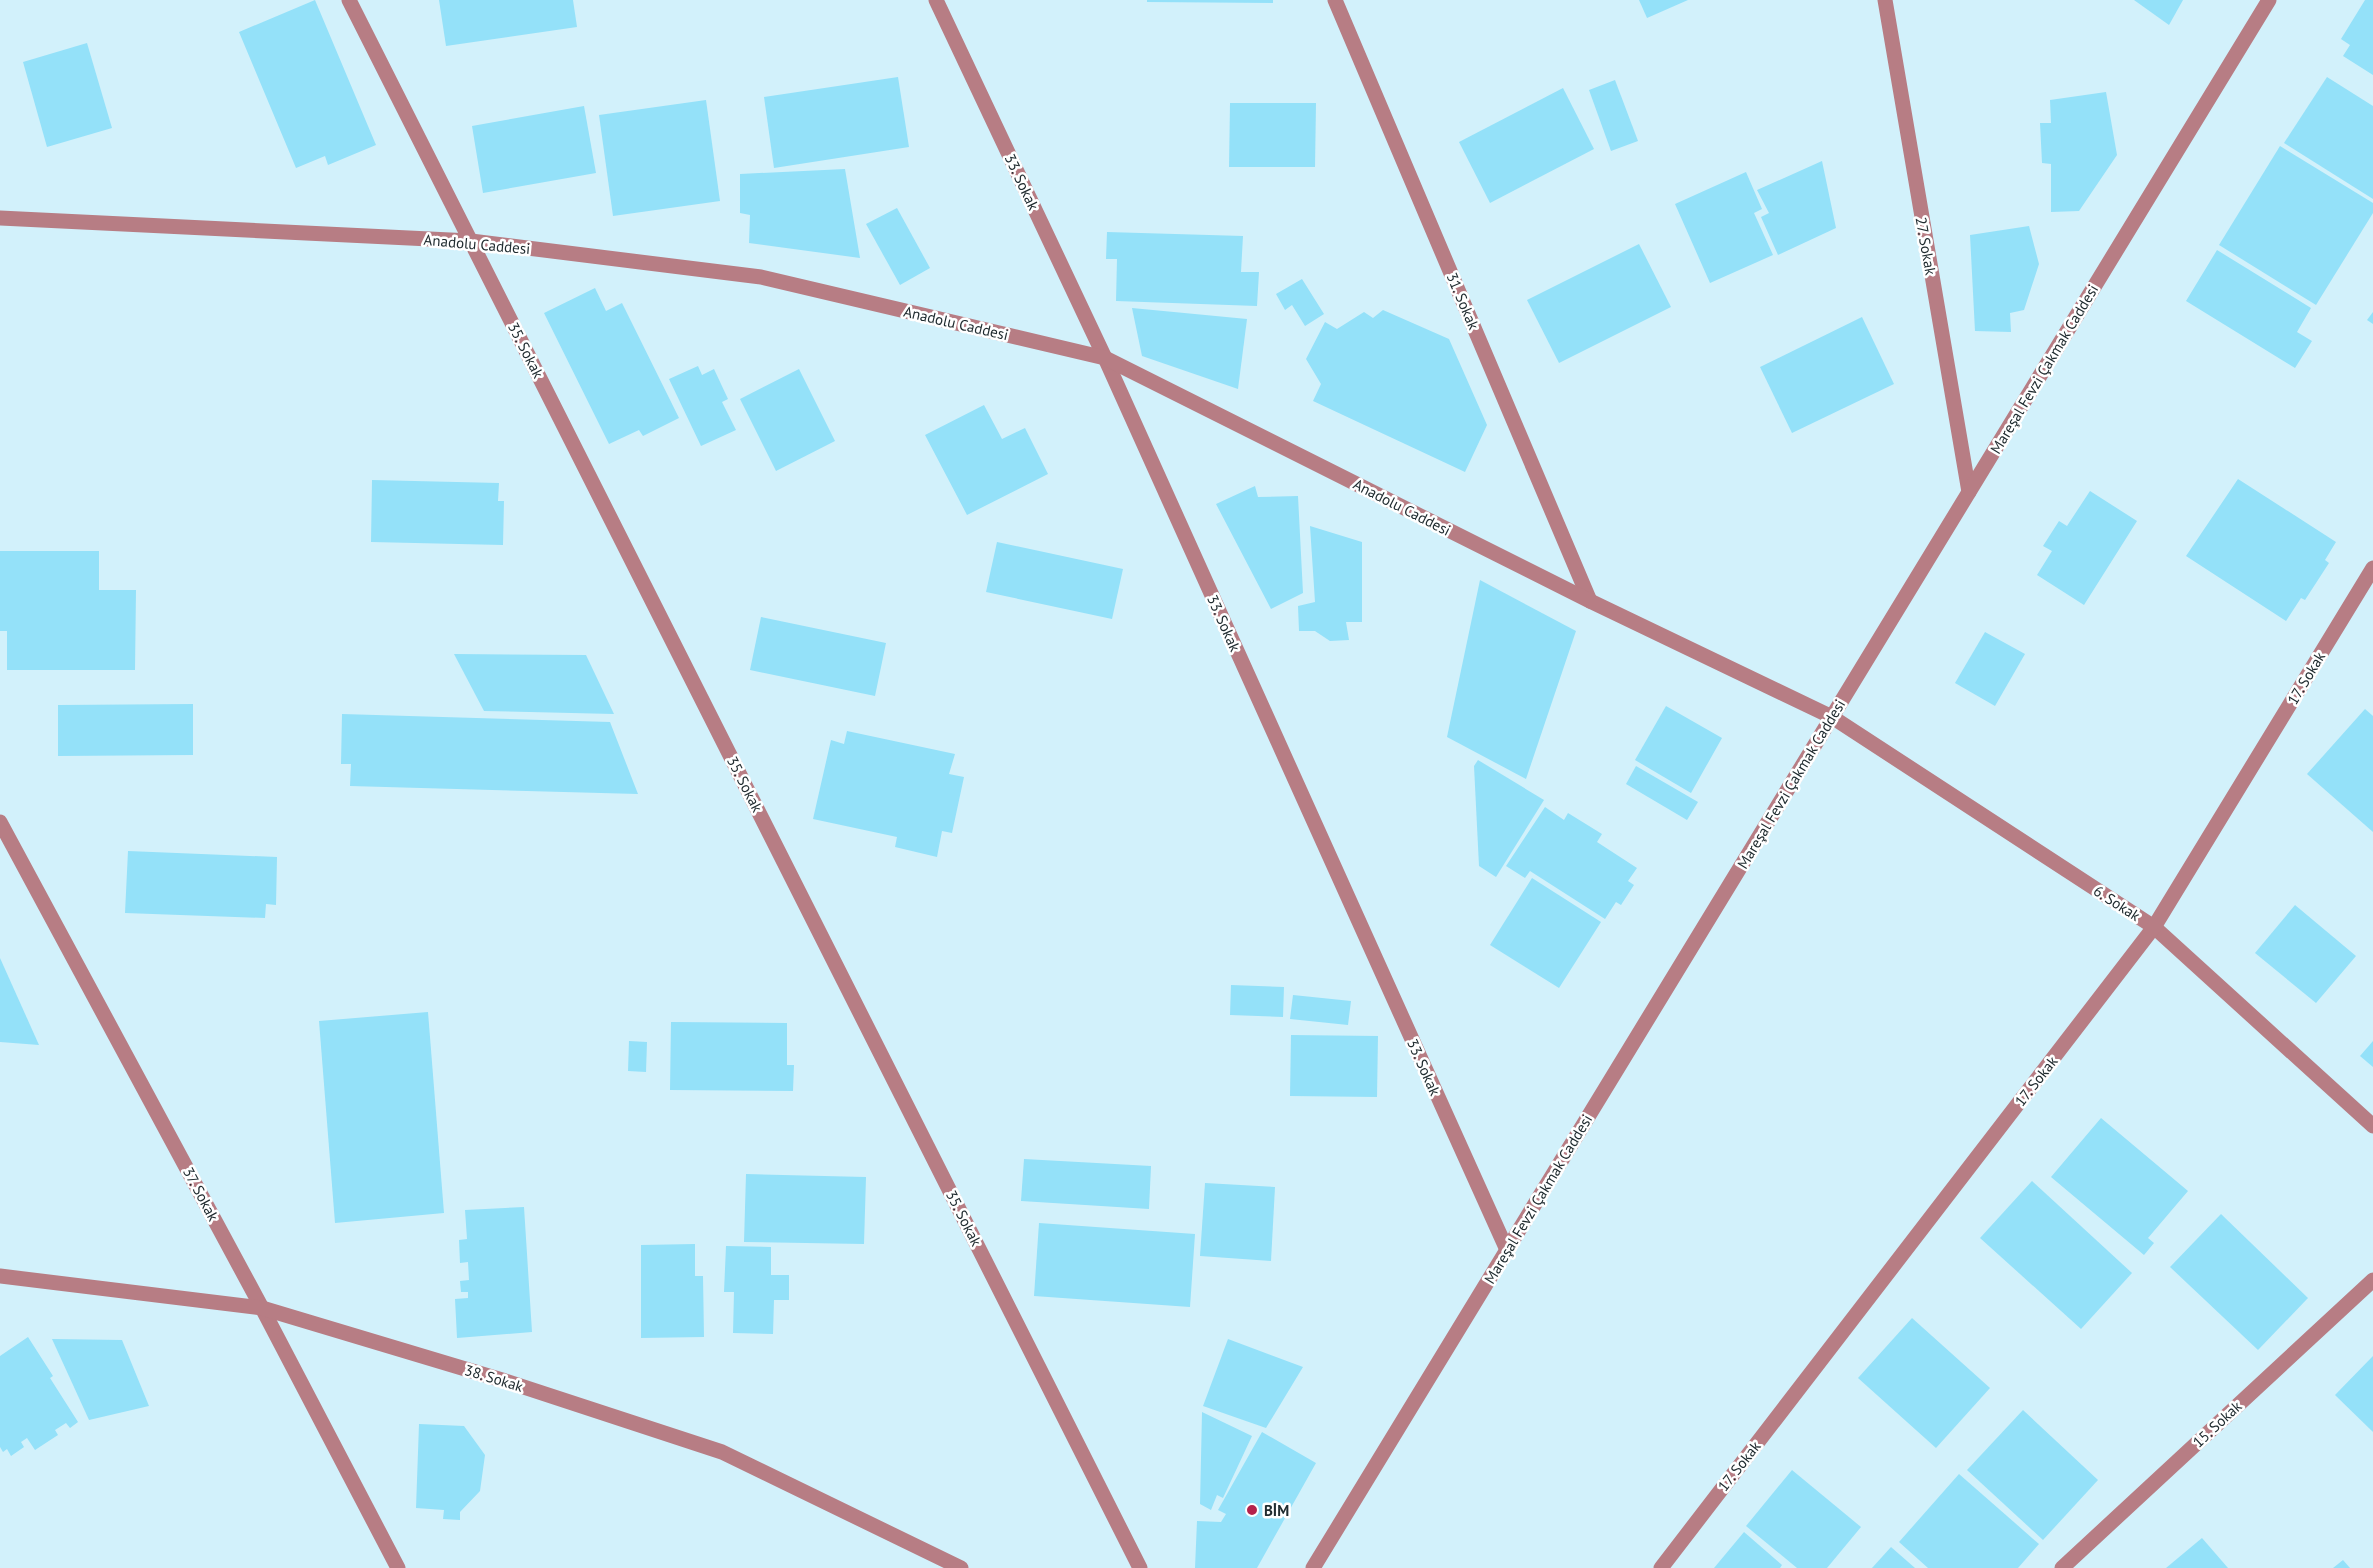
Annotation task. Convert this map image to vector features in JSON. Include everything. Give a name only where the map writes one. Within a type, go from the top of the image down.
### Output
[{"type":"street","name":"35. Sokak","points":[[349,0],[1140,1568]]},
{"type":"street","name":"33. Sokak","points":[[936,0],[1105,358],[1507,1250]]},
{"type":"street","name":"31. Sokak","points":[[1335,0],[1590,601]]},
{"type":"street","name":"27. Sokak","points":[[1885,0],[1969,492]]},
{"type":"street","name":"Mareşal Fevzi Çakmak Caddesi","points":[[1313,1568],[2269,0]]},
{"type":"street","name":"Anadolu Caddesi","points":[[0,218],[471,241],[761,277],[1105,358],[1590,601],[1832,717]]},
{"type":"street","name":"17. Sokak","points":[[1661,1568],[2154,927],[2373,567]]},
{"type":"street","name":"6. Sokak","points":[[1832,717],[2154,927],[2373,1126]]},
{"type":"street","name":"37. Sokak","points":[[0,822],[262,1308],[398,1568]]},
{"type":"street","name":"38. Sokak","points":[[0,1276],[262,1308],[502,1380],[722,1452],[961,1568]]},
{"type":"street","name":"15. Sokak","points":[[2062,1568],[2373,1280]]},
{"type":"building","points":[[315,0],[376,145],[328,165],[325,156],[296,168],[239,32]]},
{"type":"building","points":[[439,0],[573,0],[577,27],[446,46]]},
{"type":"building","points":[[1147,0],[1273,0],[1273,3],[1147,2]]},
{"type":"building","points":[[1639,0],[1688,0],[1647,18]]},
{"type":"building","points":[[2134,0],[2183,0],[2169,25]]},
{"type":"building","points":[[2365,0],[2373,0],[2373,75],[2343,56],[2350,45],[2341,39]]},
{"type":"building","points":[[87,43],[112,128],[47,147],[23,62]]},
{"type":"building","points":[[898,77],[909,147],[774,168],[764,97]]},
{"type":"building","points":[[2327,77],[2373,106],[2373,199],[2284,143]]},
{"type":"building","points":[[1615,80],[1638,141],[1611,151],[1589,90]]},
{"type":"building","points":[[1563,88],[1594,149],[1490,203],[1459,142]]},
{"type":"building","points":[[2106,92],[2117,155],[2079,211],[2051,212],[2051,164],[2042,163],[2040,123],[2051,123],[2050,100]]},
{"type":"building","points":[[706,100],[720,201],[613,216],[599,115]]},
{"type":"building","points":[[1230,103],[1316,103],[1315,167],[1229,167]]},
{"type":"building","points":[[584,106],[596,173],[483,193],[472,126]]},
{"type":"building","points":[[2280,146],[2373,203],[2373,213],[2316,305],[2219,245]]},
{"type":"building","points":[[1822,161],[1836,228],[1778,255],[1761,217],[1769,213],[1757,190]]},
{"type":"building","points":[[845,169],[860,258],[749,243],[750,215],[740,213],[740,174]]},
{"type":"building","points":[[1746,172],[1762,209],[1754,213],[1773,255],[1710,283],[1675,204]]},
{"type":"building","points":[[897,208],[930,268],[900,285],[866,224]]},
{"type":"building","points":[[2029,226],[2039,264],[2024,310],[2010,313],[2011,332],[1975,331],[1970,235]]},
{"type":"building","points":[[1107,232],[1243,236],[1241,272],[1259,272],[1257,306],[1116,301],[1117,259],[1106,259]]},
{"type":"building","points":[[1639,244],[1671,307],[1559,363],[1527,300]]},
{"type":"building","points":[[2217,250],[2311,308],[2297,332],[2312,341],[2295,368],[2186,301]]},
{"type":"building","points":[[1302,279],[1324,314],[1305,326],[1292,305],[1285,310],[1276,294]]},
{"type":"building","points":[[595,288],[606,311],[622,303],[679,418],[643,436],[639,430],[609,444],[544,313]]},
{"type":"building","points":[[1132,308],[1247,319],[1238,389],[1142,356]]},
{"type":"building","points":[[1383,310],[1449,339],[1487,425],[1465,472],[1313,401],[1321,384],[1306,359],[1325,322],[1337,329],[1364,312],[1373,318]]},
{"type":"building","points":[[2373,312],[2373,324],[2367,320]]},
{"type":"building","points":[[1862,317],[1894,384],[1792,433],[1760,367]]},
{"type":"building","points":[[698,366],[702,375],[714,369],[728,399],[722,402],[736,430],[701,446],[669,379]]},
{"type":"building","points":[[799,369],[835,441],[776,471],[740,399]]},
{"type":"building","points":[[984,405],[1002,439],[1025,428],[1048,474],[967,515],[925,435]]},
{"type":"building","points":[[2238,479],[2336,542],[2325,560],[2329,563],[2305,600],[2301,598],[2286,621],[2186,556]]},
{"type":"building","points":[[372,480],[499,483],[498,501],[504,501],[503,545],[371,542]]},
{"type":"building","points":[[1255,486],[1258,497],[1298,496],[1303,593],[1271,609],[1216,504]]},
{"type":"building","points":[[2090,491],[2137,521],[2084,605],[2037,575],[2052,551],[2043,546],[2059,521],[2067,526]]},
{"type":"building","points":[[1310,526],[1362,542],[1362,622],[1346,622],[1349,640],[1330,641],[1315,631],[1299,631],[1298,606],[1315,602]]},
{"type":"building","points":[[997,542],[1123,569],[1112,619],[986,592]]},
{"type":"building","points":[[0,551],[99,551],[99,590],[136,590],[135,670],[7,670],[7,631],[0,631]]},
{"type":"building","points":[[1480,580],[1576,631],[1526,779],[1447,737]]},
{"type":"building","points":[[761,617],[886,643],[875,696],[750,670]]},
{"type":"building","points":[[1985,632],[2025,654],[1995,706],[1955,683]]},
{"type":"building","points":[[454,654],[586,655],[614,714],[484,711]]},
{"type":"building","points":[[193,704],[193,755],[58,756],[58,705]]},
{"type":"building","points":[[1666,706],[1722,738],[1691,793],[1635,760]]},
{"type":"building","points":[[2365,709],[2373,716],[2373,832],[2307,774]]},
{"type":"building","points":[[342,714],[610,722],[638,794],[350,786],[351,764],[341,764]]},
{"type":"building","points":[[847,731],[955,754],[949,774],[964,777],[952,833],[942,831],[937,857],[895,847],[897,837],[813,819],[831,740],[844,744]]},
{"type":"building","points":[[1478,760],[1544,800],[1496,877],[1479,866],[1474,766]]},
{"type":"building","points":[[1636,766],[1698,802],[1687,820],[1626,784]]},
{"type":"building","points":[[1545,807],[1564,820],[1568,813],[1602,834],[1597,842],[1637,868],[1628,881],[1634,885],[1621,905],[1616,902],[1605,919],[1530,871],[1525,878],[1506,866]]},
{"type":"building","points":[[128,851],[277,857],[276,905],[266,904],[265,918],[125,913]]},
{"type":"building","points":[[1532,878],[1601,922],[1559,988],[1490,945]]},
{"type":"building","points":[[2295,905],[2356,956],[2316,1003],[2255,953]]},
{"type":"building","points":[[0,958],[39,1045],[0,1042]]},
{"type":"building","points":[[1231,985],[1284,987],[1283,1017],[1230,1015]]},
{"type":"building","points":[[1293,995],[1351,1001],[1348,1025],[1290,1019]]},
{"type":"building","points":[[428,1012],[444,1213],[335,1223],[319,1021]]},
{"type":"building","points":[[671,1022],[787,1023],[787,1065],[794,1065],[793,1091],[670,1090]]},
{"type":"building","points":[[1291,1035],[1378,1036],[1377,1097],[1290,1096]]},
{"type":"building","points":[[629,1041],[647,1042],[646,1072],[628,1071]]},
{"type":"building","points":[[2373,1041],[2373,1067],[2360,1056]]},
{"type":"building","points":[[2101,1118],[2188,1191],[2148,1238],[2154,1243],[2144,1255],[2051,1177]]},
{"type":"building","points":[[1024,1159],[1151,1166],[1149,1209],[1021,1201]]},
{"type":"building","points":[[746,1174],[866,1177],[864,1244],[744,1242]]},
{"type":"building","points":[[2032,1181],[2132,1273],[2081,1329],[1980,1238]]},
{"type":"building","points":[[1205,1183],[1275,1187],[1271,1261],[1200,1256]]},
{"type":"building","points":[[524,1207],[532,1332],[457,1338],[455,1299],[468,1298],[468,1292],[461,1292],[460,1281],[469,1280],[468,1262],[460,1263],[459,1240],[467,1239],[465,1210]]},
{"type":"building","points":[[2221,1214],[2308,1298],[2258,1350],[2170,1267]]},
{"type":"building","points":[[1039,1223],[1195,1234],[1190,1307],[1034,1296]]},
{"type":"building","points":[[695,1244],[695,1276],[703,1276],[704,1337],[641,1338],[641,1245]]},
{"type":"building","points":[[726,1246],[771,1247],[771,1275],[789,1275],[789,1300],[774,1300],[773,1334],[733,1333],[734,1292],[724,1292]]},
{"type":"building","points":[[1912,1318],[1990,1388],[1936,1448],[1858,1378]]},
{"type":"building","points":[[28,1337],[53,1376],[50,1378],[78,1422],[70,1428],[66,1423],[55,1430],[58,1435],[35,1450],[27,1438],[21,1442],[24,1447],[11,1456],[7,1449],[3,1452],[0,1447],[0,1356]]},
{"type":"building","points":[[52,1339],[122,1340],[149,1406],[89,1420]]},
{"type":"building","points":[[1228,1339],[1303,1367],[1266,1428],[1203,1406]]},
{"type":"building","points":[[2373,1356],[2373,1432],[2335,1395]]},
{"type":"building","points":[[2023,1410],[2098,1480],[2043,1540],[1967,1470]]},
{"type":"building","points":[[1202,1412],[1252,1436],[1223,1498],[1217,1495],[1211,1510],[1200,1504]]},
{"type":"building","points":[[419,1424],[464,1426],[485,1455],[480,1491],[460,1512],[460,1520],[443,1519],[444,1510],[416,1508]]},
{"type":"building","points":[[1262,1432],[1316,1463],[1257,1568],[1195,1568],[1197,1521],[1221,1522],[1226,1514],[1218,1510]]},
{"type":"building","points":[[1792,1470],[1861,1527],[1827,1568],[1797,1568],[1746,1526]]},
{"type":"building","points":[[1959,1474],[2039,1544],[2018,1568],[1928,1568],[1899,1542]]},
{"type":"building","points":[[1744,1532],[1782,1565],[1780,1568],[1714,1568]]},
{"type":"building","points":[[2202,1538],[2228,1568],[2166,1568]]},
{"type":"building","points":[[1891,1547],[1915,1568],[1872,1568]]},
{"type":"building","points":[[2343,1560],[2350,1568],[2333,1568]]},
{"type":"place","name":"BİM","points":[[1252,1510]]}]
